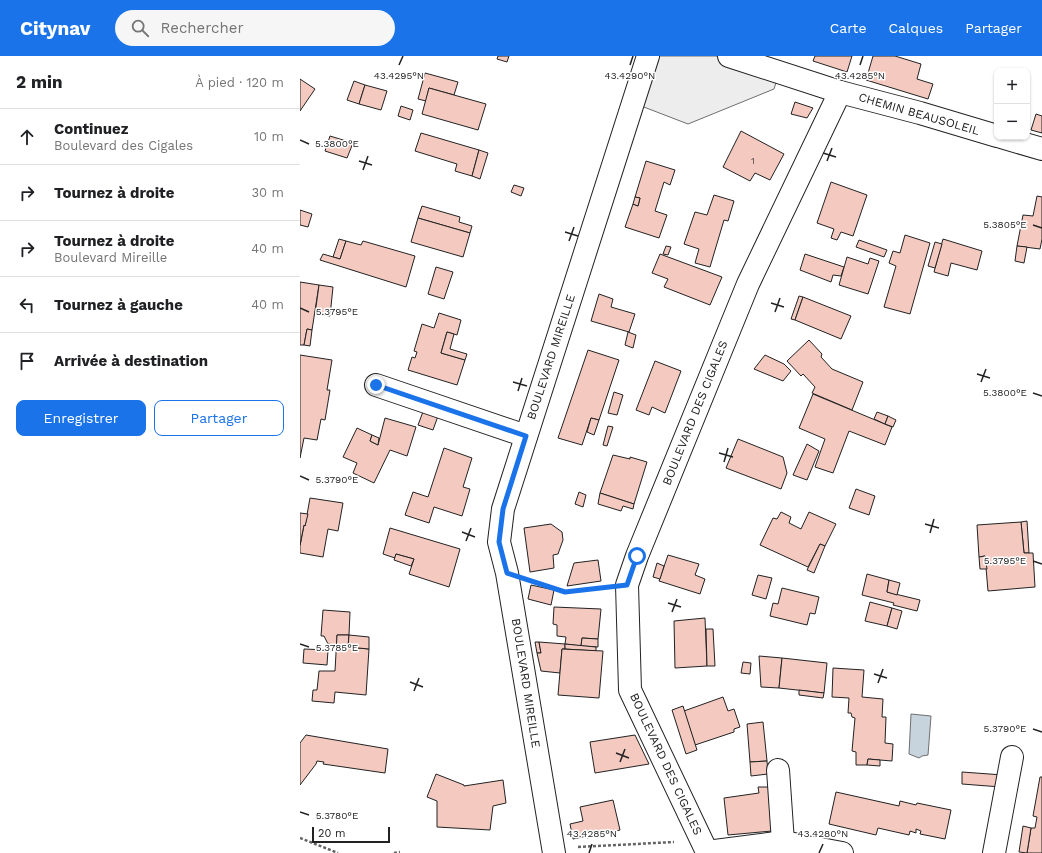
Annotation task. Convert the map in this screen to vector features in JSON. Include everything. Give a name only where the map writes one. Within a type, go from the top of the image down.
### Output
[{"type":"street","name":"BOULEVARD MIREILLE","points":[[553,851],[507,573],[499,542],[503,509],[648,56]]},
{"type":"street","points":[[729,56],[840,92]]},
{"type":"street","name":"CHEMIN BEAUSOLEIL","points":[[840,92],[920,113],[994,135]]},
{"type":"street","name":"BOULEVARD DES CIGALES","points":[[707,852],[630,690],[627,585],[637,556],[748,284],[840,92]]},
{"type":"street","points":[[1011,140],[1042,149]]},
{"type":"street","points":[[376,385],[526,436]]},
{"type":"street","points":[[994,853],[1012,757]]},
{"type":"street","points":[[778,770],[783,842]]},
{"type":"street","points":[[707,852],[783,842],[842,853]]},
{"type":"path","points":[[507,573],[565,592],[627,585]]},
{"type":"path","points":[[300,838],[338,853]]},
{"type":"path","points":[[553,851],[683,841],[707,852]]},
{"type":"path","points":[[394,853],[400,852]]},
{"type":"shaded area","points":[[651,56],[716,56],[778,76],[774,89],[688,124],[636,104]]},
{"type":"shaded area","points":[[911,714],[931,716],[928,755],[919,758],[909,754]]},
{"type":"building","points":[[498,56],[509,56],[507,62],[497,59]]},
{"type":"building","points":[[815,56],[852,56],[847,72],[813,61]]},
{"type":"building","points":[[873,56],[895,56],[921,64],[917,79],[933,84],[928,99],[866,80]]},
{"type":"building","points":[[425,73],[458,82],[454,95],[429,88],[426,101],[418,99]]},
{"type":"building","points":[[300,79],[315,89],[300,111]]},
{"type":"building","points":[[354,81],[365,85],[359,104],[347,100]]},
{"type":"building","points":[[365,85],[387,91],[381,110],[359,104]]},
{"type":"building","points":[[429,88],[486,104],[478,130],[422,114]]},
{"type":"building","points":[[795,102],[813,108],[807,118],[791,114]]},
{"type":"building","points":[[401,106],[413,110],[410,120],[398,116]]},
{"type":"building","points":[[1036,114],[1042,116],[1042,133],[1031,130]]},
{"type":"building","points":[[741,131],[784,154],[770,180],[755,173],[750,181],[723,167]]},
{"type":"building","points":[[421,133],[479,150],[472,176],[455,171],[457,164],[415,151]]},
{"type":"building","points":[[330,136],[353,143],[347,158],[325,151]]},
{"type":"building","points":[[479,150],[488,153],[480,179],[472,176]]},
{"type":"building","points":[[646,161],[675,170],[670,185],[664,182],[655,211],[667,215],[659,238],[625,227],[633,204],[638,206],[640,198],[635,197]]},
{"type":"building","points":[[831,182],[867,195],[853,236],[841,232],[837,240],[831,238],[834,229],[817,223]]},
{"type":"building","points":[[514,185],[524,188],[521,196],[511,192]]},
{"type":"building","points":[[714,195],[734,201],[728,221],[724,220],[710,267],[695,263],[699,249],[684,244],[695,212],[707,215]]},
{"type":"building","points":[[1037,196],[1042,197],[1042,239],[1040,249],[1017,246],[1023,215],[1033,216]]},
{"type":"building","points":[[635,197],[640,198],[638,206],[633,204]]},
{"type":"building","points":[[422,206],[460,217],[459,222],[472,226],[470,233],[418,218]]},
{"type":"building","points":[[300,210],[312,214],[308,227],[300,225]]},
{"type":"building","points":[[418,218],[470,233],[463,257],[411,242]]},
{"type":"building","points":[[905,235],[930,243],[910,314],[884,307],[896,266],[889,263],[893,251],[900,253]]},
{"type":"building","points":[[339,239],[346,241],[340,259],[333,257]]},
{"type":"building","points":[[943,239],[982,251],[977,270],[951,263],[948,276],[934,272]]},
{"type":"building","points":[[859,240],[887,250],[884,257],[856,247]]},
{"type":"building","points":[[346,241],[361,245],[363,241],[415,256],[406,287],[320,260],[323,254],[340,259]]},
{"type":"building","points":[[935,242],[942,244],[935,268],[928,266]]},
{"type":"building","points":[[666,246],[671,247],[668,255],[663,254]]},
{"type":"building","points":[[1017,246],[1027,247],[1024,263],[1015,261]]},
{"type":"building","points":[[660,254],[722,277],[710,305],[664,287],[668,279],[652,273]]},
{"type":"building","points":[[805,254],[844,267],[841,276],[833,275],[831,282],[800,270]]},
{"type":"building","points":[[847,257],[868,264],[870,258],[879,261],[868,294],[839,285]]},
{"type":"building","points":[[436,267],[453,272],[444,299],[428,294]]},
{"type":"building","points":[[300,282],[319,285],[312,330],[307,329],[304,345],[300,345]]},
{"type":"building","points":[[319,285],[333,287],[330,316],[315,314]]},
{"type":"building","points":[[599,294],[613,299],[611,307],[635,314],[629,332],[591,321]]},
{"type":"building","points":[[799,296],[803,297],[795,320],[791,319]]},
{"type":"building","points":[[803,297],[851,316],[841,339],[795,320]]},
{"type":"building","points":[[439,313],[461,320],[457,335],[447,332],[441,353],[465,360],[457,385],[408,370],[412,357],[415,358],[417,352],[414,351],[422,324],[434,328]]},
{"type":"building","points":[[307,329],[312,330],[310,346],[304,345]]},
{"type":"building","points":[[447,332],[454,334],[450,349],[467,354],[465,360],[441,353]]},
{"type":"building","points":[[628,332],[636,335],[633,348],[625,345]]},
{"type":"building","points":[[809,340],[822,354],[821,357],[832,369],[863,382],[852,410],[812,393],[815,387],[803,374],[801,376],[787,361]]},
{"type":"building","points":[[588,350],[619,360],[599,420],[591,418],[582,445],[558,438]]},
{"type":"building","points":[[300,355],[332,360],[327,390],[330,390],[325,420],[321,419],[317,440],[304,438],[300,458]]},
{"type":"building","points":[[765,355],[784,364],[791,371],[783,381],[754,369]]},
{"type":"building","points":[[655,361],[681,371],[665,413],[652,407],[649,415],[636,410]]},
{"type":"building","points":[[614,392],[623,395],[617,415],[608,413]]},
{"type":"building","points":[[813,394],[892,427],[885,445],[849,431],[833,473],[815,467],[825,439],[799,428]]},
{"type":"building","points":[[424,409],[438,416],[433,430],[418,425]]},
{"type":"building","points":[[877,412],[888,416],[885,424],[874,419]]},
{"type":"building","points":[[888,416],[896,420],[893,427],[885,424]]},
{"type":"building","points":[[385,418],[416,427],[407,456],[390,450],[374,483],[353,473],[357,463],[343,457],[357,428],[372,435],[370,441],[378,445]]},
{"type":"building","points":[[591,418],[599,420],[594,435],[587,432]]},
{"type":"building","points":[[608,426],[613,427],[607,446],[603,445]]},
{"type":"building","points":[[372,435],[379,438],[378,445],[370,441]]},
{"type":"building","points":[[738,439],[783,457],[787,473],[781,489],[726,468]]},
{"type":"building","points":[[807,444],[819,451],[807,480],[793,475]]},
{"type":"building","points":[[444,448],[472,458],[463,487],[470,489],[462,516],[434,507],[429,523],[405,515],[413,492],[428,497]]},
{"type":"building","points":[[613,455],[630,459],[630,457],[647,462],[634,504],[600,493]]},
{"type":"building","points":[[856,489],[875,496],[869,515],[849,508]]},
{"type":"building","points":[[579,492],[586,495],[583,507],[575,504]]},
{"type":"building","points":[[600,493],[634,504],[633,509],[623,506],[621,511],[598,504]]},
{"type":"building","points":[[310,498],[343,503],[338,531],[328,529],[323,557],[300,553],[300,546]]},
{"type":"building","points":[[781,512],[791,517],[789,523],[801,529],[809,512],[836,524],[825,546],[820,544],[808,567],[760,545],[773,518],[777,519]]},
{"type":"building","points":[[300,513],[308,514],[300,545]]},
{"type":"building","points":[[1027,521],[1029,553],[1024,553],[1021,522]]},
{"type":"building","points":[[1021,522],[1024,553],[1033,553],[1035,587],[988,591],[985,556],[979,557],[977,525]]},
{"type":"building","points":[[551,524],[562,532],[563,540],[558,554],[553,555],[554,568],[530,572],[524,528]]},
{"type":"building","points":[[390,528],[460,549],[449,587],[409,574],[414,559],[396,554],[395,558],[383,554]]},
{"type":"building","points":[[820,544],[825,546],[814,573],[807,570]]},
{"type":"building","points":[[396,554],[414,559],[411,566],[394,560]]},
{"type":"building","points":[[668,555],[699,564],[695,575],[705,579],[700,594],[659,581]]},
{"type":"building","points":[[985,556],[987,569],[980,569],[979,557]]},
{"type":"building","points":[[598,560],[601,581],[567,586],[574,563]]},
{"type":"building","points":[[657,563],[664,566],[660,579],[653,577]]},
{"type":"building","points":[[867,574],[889,580],[887,592],[920,600],[917,611],[893,605],[894,603],[862,595]]},
{"type":"building","points":[[758,575],[772,578],[766,599],[752,595]]},
{"type":"building","points":[[889,580],[900,583],[897,595],[887,592]]},
{"type":"building","points":[[531,585],[554,590],[551,605],[528,599]]},
{"type":"building","points":[[782,588],[819,597],[815,614],[810,613],[807,625],[770,616],[773,603],[778,604]]},
{"type":"building","points":[[870,602],[892,608],[887,626],[865,621]]},
{"type":"building","points":[[554,607],[601,609],[598,639],[582,638],[581,646],[565,644],[566,637],[557,636],[557,625],[553,624]]},
{"type":"building","points":[[892,608],[902,611],[897,629],[887,626]]},
{"type":"building","points":[[323,610],[350,612],[349,635],[337,635],[337,645],[328,644],[324,636],[321,636]]},
{"type":"building","points":[[705,618],[707,666],[675,668],[674,621]]},
{"type":"building","points":[[706,629],[713,629],[715,666],[707,666]]},
{"type":"building","points":[[337,635],[349,635],[348,647],[369,649],[366,695],[335,692],[334,703],[312,701],[313,690],[317,690],[319,671],[335,671]]},
{"type":"building","points":[[349,635],[369,637],[369,649],[348,647]]},
{"type":"building","points":[[582,638],[598,639],[598,647],[581,646]]},
{"type":"building","points":[[535,642],[539,642],[541,653],[537,653]]},
{"type":"building","points":[[539,642],[565,644],[565,649],[562,649],[560,673],[541,671],[537,653],[541,653]]},
{"type":"building","points":[[565,644],[596,647],[596,651],[565,649]]},
{"type":"building","points":[[304,649],[328,650],[327,665],[303,663]]},
{"type":"building","points":[[562,649],[603,651],[599,698],[558,695]]},
{"type":"building","points":[[759,656],[782,658],[779,688],[761,687]]},
{"type":"building","points":[[782,658],[827,663],[824,693],[779,688]]},
{"type":"building","points":[[743,662],[751,663],[750,674],[741,673]]},
{"type":"building","points":[[833,668],[864,670],[862,697],[883,699],[882,717],[886,717],[885,743],[893,744],[892,761],[868,759],[867,765],[856,765],[856,752],[852,751],[855,718],[852,717],[851,713],[848,713],[849,698],[832,697]]},
{"type":"building","points":[[799,690],[824,693],[823,698],[799,695]]},
{"type":"building","points":[[723,697],[728,711],[734,709],[740,727],[734,729],[734,732],[695,745],[684,711]]},
{"type":"building","points":[[683,706],[697,750],[686,754],[672,710]]},
{"type":"building","points":[[763,722],[767,761],[750,762],[747,724]]},
{"type":"building","points":[[306,735],[388,749],[385,773],[323,764],[324,762],[317,761],[300,785],[300,743]]},
{"type":"building","points":[[635,735],[649,764],[595,773],[590,742]]},
{"type":"building","points":[[868,759],[880,760],[880,766],[867,765]]},
{"type":"building","points":[[767,761],[768,774],[751,776],[750,762]]},
{"type":"building","points":[[962,772],[1003,775],[1001,787],[962,784]]},
{"type":"building","points":[[436,774],[464,786],[503,780],[506,803],[493,806],[490,830],[437,827],[437,801],[427,797]]},
{"type":"building","points":[[1040,777],[1042,777],[1042,853],[1027,853],[1031,828],[1035,828],[1037,817],[1033,816]]},
{"type":"building","points":[[758,787],[769,787],[772,831],[728,835],[724,798],[759,793]]},
{"type":"building","points":[[836,792],[899,806],[900,801],[951,810],[945,839],[920,834],[921,831],[916,829],[916,833],[910,831],[909,835],[878,828],[876,835],[829,824]]},
{"type":"building","points":[[613,800],[620,830],[587,838],[587,836],[573,839],[570,824],[583,821],[580,807]]},
{"type":"building","points":[[1023,826],[1031,828],[1027,853],[1019,852]]},
{"type":"route","points":[[376,385],[526,436],[503,509],[499,542],[507,573],[565,592],[627,585],[637,556]]}]
